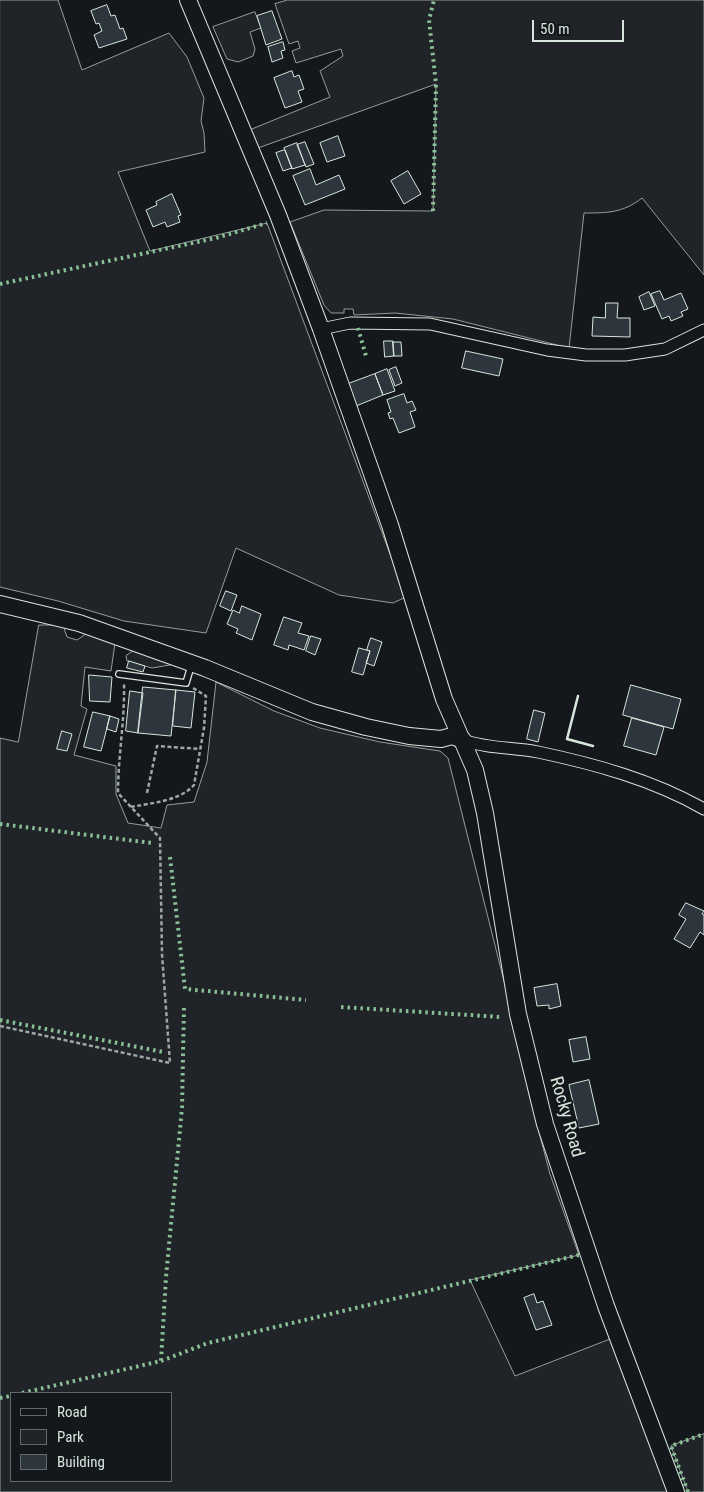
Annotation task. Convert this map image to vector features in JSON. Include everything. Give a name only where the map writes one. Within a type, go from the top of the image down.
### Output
[{"type":"street","name":"Rocky Road","points":[[188,0],[278,215],[321,329],[390,525],[444,699],[476,770],[485,813],[518,1014],[545,1124],[600,1288],[676,1492]]},
{"type":"street","points":[[321,329],[350,323],[430,324],[547,350],[586,355],[626,355],[665,349],[704,330]]},
{"type":"street","points":[[0,604],[79,623],[192,663],[321,714],[409,736],[441,739],[452,736],[478,746],[537,752],[614,771],[664,789],[704,809]]},
{"type":"lane","points":[[122,674],[186,683],[192,663]]},
{"type":"path","points":[[0,1026],[170,1064],[162,954],[160,838],[118,793],[118,774],[125,713],[122,674]]},
{"type":"path","points":[[131,806],[159,802],[188,791],[194,785],[204,728],[206,696],[186,683]]},
{"type":"path","points":[[147,792],[157,746],[200,749]]},
{"type":"green space","points":[[0,0],[58,0],[82,70],[169,33],[187,57],[204,98],[201,121],[205,152],[118,172],[150,251],[267,223],[406,597],[393,603],[339,595],[236,548],[206,633],[124,621],[58,601],[0,587]]},
{"type":"green space","points":[[288,0],[704,0],[704,275],[642,198],[628,207],[614,211],[584,213],[569,348],[453,319],[395,313],[354,315],[353,309],[344,309],[344,313],[331,313],[324,305],[290,222],[324,210],[433,211],[436,84],[258,148],[247,131],[330,97],[320,71],[343,56],[341,49],[296,63],[292,51],[300,48],[298,41],[289,44],[275,4]]},
{"type":"green space","points":[[255,12],[261,28],[250,32],[255,49],[253,56],[238,62],[227,59],[213,27]]},
{"type":"green space","points":[[39,625],[63,625],[67,637],[77,640],[86,634],[115,643],[111,671],[85,667],[81,706],[87,709],[74,755],[116,766],[116,794],[128,823],[161,828],[167,805],[194,802],[207,762],[216,682],[274,711],[320,728],[380,742],[440,751],[448,758],[550,1174],[579,1255],[470,1280],[515,1376],[610,1339],[668,1492],[0,1492],[0,738],[18,742]]},
{"type":"green space","points":[[133,651],[176,664],[152,668],[127,661],[126,656]]},
{"type":"green space","points":[[704,1434],[704,1492],[688,1492],[671,1446]]},
{"type":"building","points":[[107,5],[111,16],[115,15],[120,29],[123,28],[127,39],[99,48],[94,35],[102,31],[99,23],[96,24],[91,11]]},
{"type":"building","points":[[272,11],[282,39],[266,45],[257,16]]},
{"type":"building","points":[[283,42],[285,50],[281,51],[283,58],[272,62],[268,47]]},
{"type":"building","points":[[292,71],[294,77],[299,75],[304,89],[298,91],[302,102],[285,108],[274,78]]},
{"type":"building","points":[[338,136],[345,156],[327,162],[320,143]]},
{"type":"building","points":[[305,142],[314,164],[306,167],[297,145]]},
{"type":"building","points":[[297,143],[305,165],[292,169],[284,148]]},
{"type":"building","points":[[285,150],[292,168],[283,171],[276,153]]},
{"type":"building","points":[[310,169],[316,185],[339,175],[345,189],[305,205],[293,176]]},
{"type":"building","points":[[408,171],[421,194],[404,204],[391,181]]},
{"type":"building","points":[[172,194],[181,215],[178,216],[180,222],[167,227],[165,222],[153,227],[146,210],[157,205],[156,202]]},
{"type":"building","points":[[660,291],[664,300],[681,293],[688,309],[681,312],[683,316],[671,321],[669,316],[662,319],[651,294]]},
{"type":"building","points":[[649,292],[655,306],[644,310],[639,297]]},
{"type":"building","points":[[606,303],[618,303],[617,318],[630,318],[630,337],[592,336],[593,317],[605,318]]},
{"type":"building","points":[[384,341],[393,341],[394,356],[385,357]]},
{"type":"building","points":[[393,342],[401,342],[402,356],[394,356]]},
{"type":"building","points":[[466,351],[503,359],[499,376],[462,368]]},
{"type":"building","points":[[396,367],[402,383],[395,386],[389,370]]},
{"type":"building","points":[[387,369],[395,391],[383,395],[375,374]]},
{"type":"building","points":[[375,374],[383,395],[356,406],[348,384]]},
{"type":"building","points":[[404,394],[407,403],[412,401],[416,410],[410,412],[415,427],[399,433],[393,418],[390,419],[388,413],[391,412],[387,400]]},
{"type":"building","points":[[226,591],[237,595],[231,611],[220,606]]},
{"type":"building","points":[[242,606],[261,614],[252,640],[236,633],[238,629],[227,624],[233,610],[239,613]]},
{"type":"building","points":[[284,617],[302,623],[298,633],[309,636],[304,650],[289,645],[288,650],[274,645]]},
{"type":"building","points":[[311,636],[321,639],[315,655],[306,651]]},
{"type":"building","points":[[371,638],[382,642],[374,666],[366,663],[370,651],[367,650]]},
{"type":"building","points":[[359,648],[370,651],[363,675],[352,672]]},
{"type":"building","points":[[129,661],[145,666],[143,672],[127,668]]},
{"type":"building","points":[[89,675],[112,677],[110,702],[90,701]]},
{"type":"building","points":[[631,685],[681,699],[673,729],[623,715]]},
{"type":"building","points":[[143,687],[176,690],[171,736],[138,733]]},
{"type":"building","points":[[176,690],[195,692],[191,728],[173,726]]},
{"type":"building","points":[[130,691],[143,693],[138,733],[126,731]]},
{"type":"building","points":[[534,710],[545,713],[538,742],[527,739]]},
{"type":"building","points":[[93,712],[110,716],[101,751],[84,747]]},
{"type":"building","points":[[110,716],[119,719],[116,732],[107,729]]},
{"type":"building","points":[[632,718],[664,727],[656,755],[624,746]]},
{"type":"building","points":[[62,731],[72,734],[67,751],[57,749]]},
{"type":"building","points":[[686,903],[704,911],[702,914],[704,915],[704,935],[700,932],[690,948],[674,939],[686,919],[679,915]]},
{"type":"building","points":[[557,984],[561,1006],[549,1009],[549,1005],[537,1006],[534,988]]},
{"type":"building","points":[[586,1037],[590,1059],[573,1062],[569,1040]]},
{"type":"building","points":[[589,1080],[599,1124],[579,1128],[569,1085]]},
{"type":"building","points":[[534,1294],[537,1303],[543,1301],[552,1325],[536,1330],[524,1298]]},
{"type":"hedge","points":[[433,211],[436,84],[429,20],[434,0]]},
{"type":"hedge","points":[[0,284],[216,238],[267,223]]},
{"type":"hedge","points":[[358,328],[366,356]]},
{"type":"hedge","points":[[0,824],[152,843]]},
{"type":"hedge","points":[[170,857],[185,989],[306,1000]]},
{"type":"hedge","points":[[26,1392],[161,1361],[166,1277],[182,1108],[184,1006]]},
{"type":"hedge","points":[[341,1007],[501,1017]]},
{"type":"hedge","points":[[0,1020],[163,1052]]},
{"type":"hedge","points":[[161,1361],[208,1343],[579,1255]]},
{"type":"hedge","points":[[0,1398],[10,1396]]},
{"type":"hedge","points":[[688,1492],[671,1446],[704,1434]]},
{"type":"wall","points":[[578,696],[567,739],[593,746]]}]
